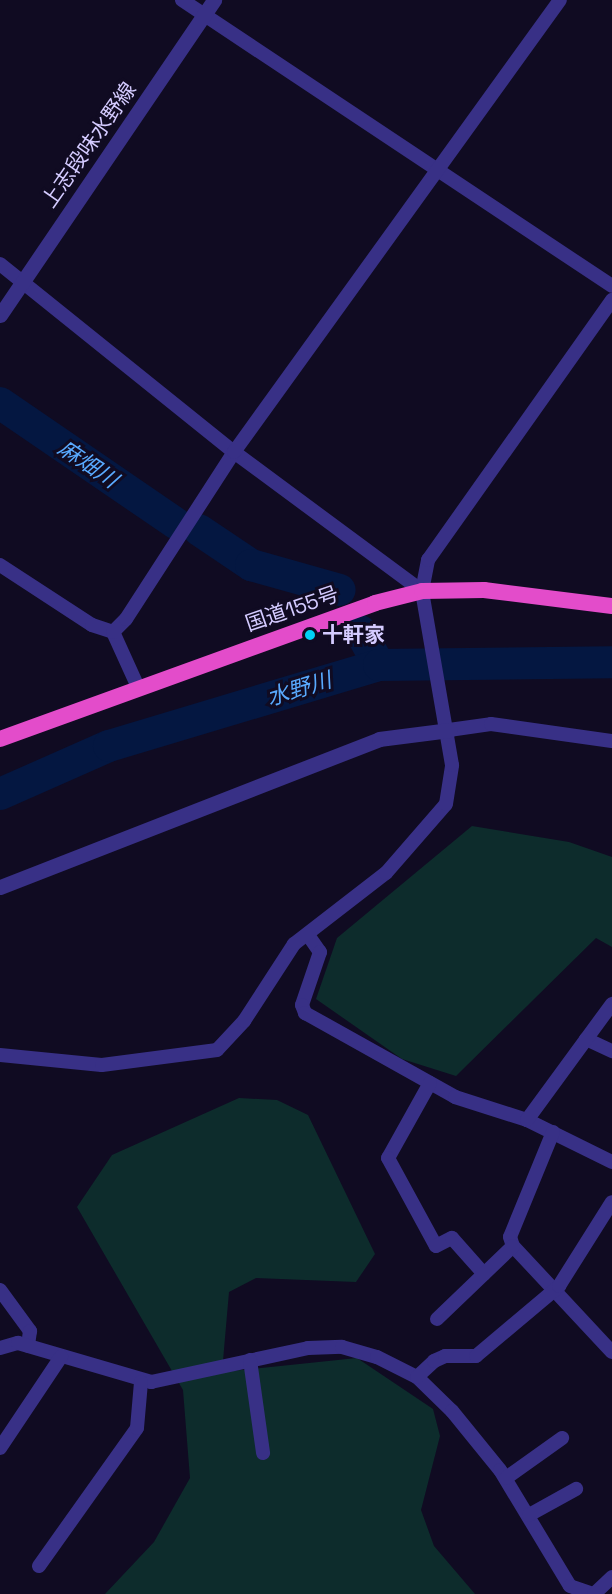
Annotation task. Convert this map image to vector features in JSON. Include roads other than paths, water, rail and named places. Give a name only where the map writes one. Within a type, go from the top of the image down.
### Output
[{"type":"highway","name":"国道155号","points":[[0,739],[138,687],[375,603],[422,591],[484,590],[612,606]]},
{"type":"street","points":[[182,0],[612,286]]},
{"type":"street","name":"上志段味水野線","points":[[0,315],[20,282],[214,0]]},
{"type":"street","points":[[113,632],[126,619],[234,452],[560,0]]},
{"type":"street","points":[[0,264],[234,452],[422,591]]},
{"type":"street","points":[[0,1055],[102,1065],[217,1050],[244,1021],[294,944],[386,873],[446,804],[452,765],[449,730],[424,610],[422,591],[428,560],[612,300]]},
{"type":"street","points":[[0,565],[92,625],[113,632],[138,687]]},
{"type":"street","points":[[0,887],[379,739],[491,724],[612,741]]},
{"type":"street","points":[[308,935],[320,952],[302,1005],[305,1013],[466,1102],[527,1120],[612,1162]]},
{"type":"street","points":[[527,1120],[612,1004]]},
{"type":"street","points":[[586,1039],[612,1052]]},
{"type":"street","points":[[430,1083],[388,1158],[436,1246],[452,1238],[484,1274]]},
{"type":"street","points":[[553,1132],[513,1225],[513,1246],[612,1352]]},
{"type":"street","points":[[417,1377],[434,1361],[445,1356],[476,1356],[554,1290],[573,1267],[612,1202]]},
{"type":"street","points":[[437,1319],[513,1246]]},
{"type":"street","points":[[0,1290],[30,1331],[28,1347]]},
{"type":"street","points":[[0,1348],[18,1343],[141,1382],[308,1348],[342,1347],[377,1357],[417,1377],[452,1411],[506,1478],[570,1586],[593,1594],[612,1577]]},
{"type":"street","points":[[0,1448],[61,1357]]},
{"type":"street","points":[[250,1360],[263,1453]]},
{"type":"street","points":[[39,1566],[136,1428],[141,1382]]},
{"type":"street","points":[[506,1478],[562,1438]]},
{"type":"street","points":[[530,1515],[576,1489]]},
{"type":"waterway","name":"麻畑川","points":[[0,403],[177,524]]},
{"type":"waterway","name":"麻畑川","points":[[199,530],[251,565],[340,590]]},
{"type":"waterway","name":"麻畑川","points":[[360,631],[379,665]]},
{"type":"waterway","name":"水野川","points":[[0,794],[109,746],[379,665],[612,662]]},
{"type":"place","name":"十軒家","points":[[310,635]]}]
